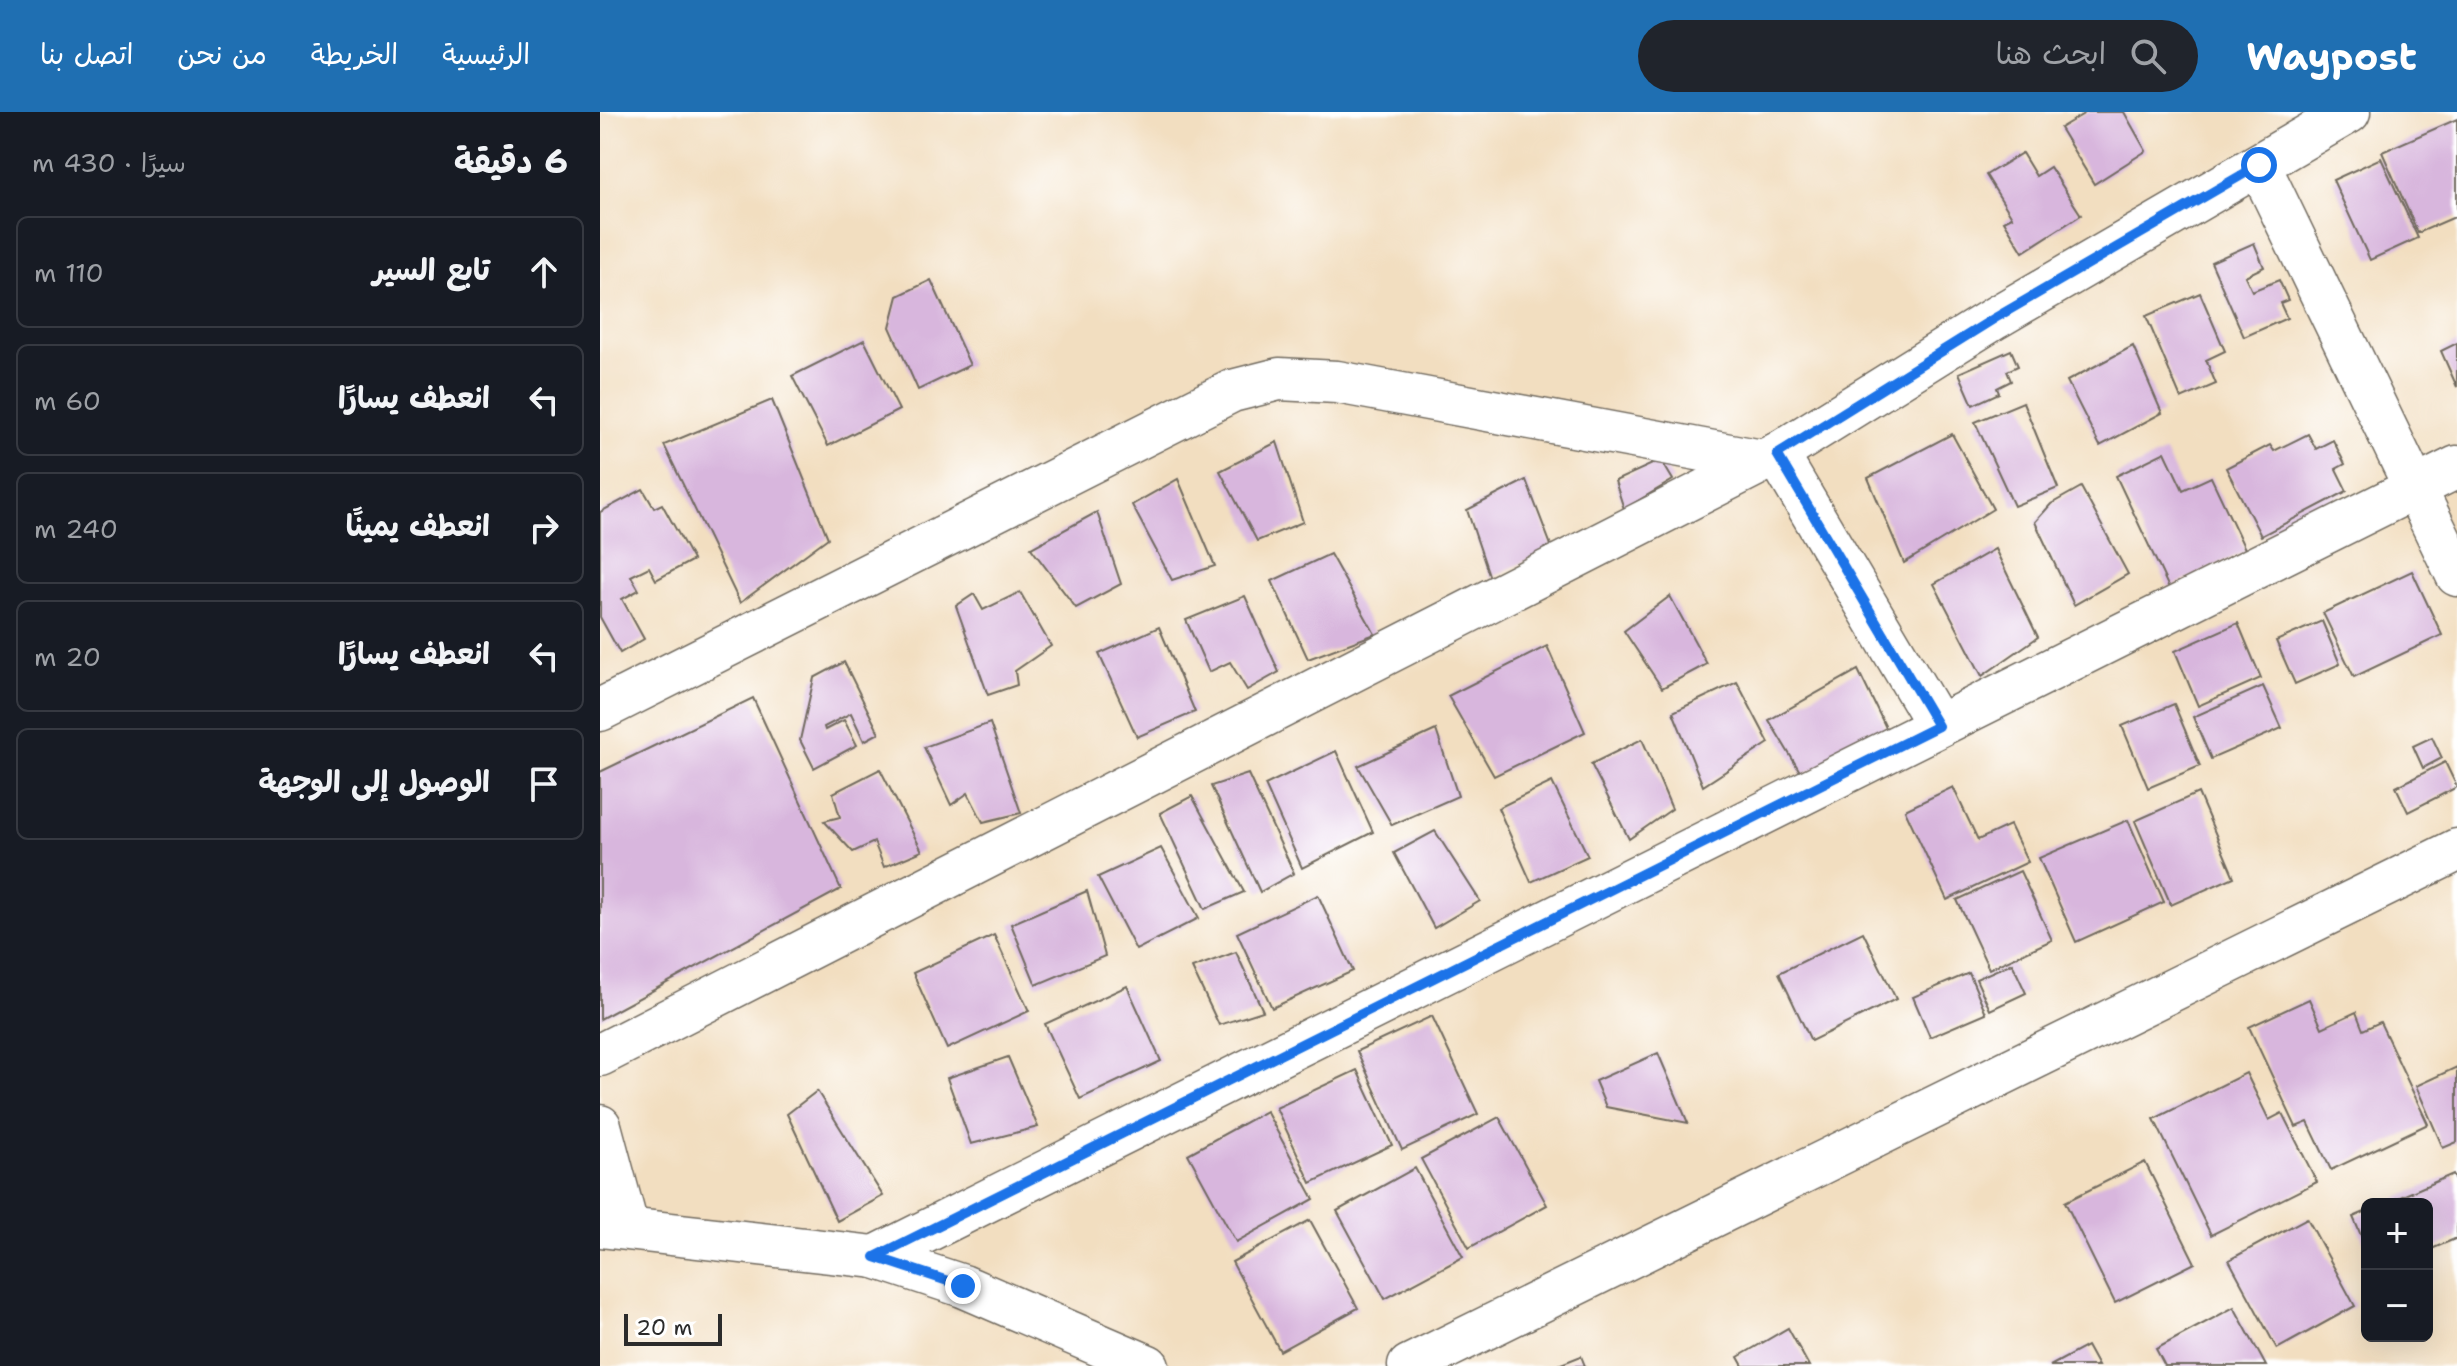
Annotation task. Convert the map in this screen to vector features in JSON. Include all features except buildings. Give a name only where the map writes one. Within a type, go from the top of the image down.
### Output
[{"type":"street","points":[[600,1055],[1770,458],[1995,318],[2349,112]]},
{"type":"street","points":[[2259,165],[2457,575]]},
{"type":"street","points":[[600,710],[1232,391],[1279,379],[1337,382],[1770,458],[1938,726]]},
{"type":"street","points":[[875,1257],[2457,467]]},
{"type":"street","points":[[1409,1366],[2457,850]]},
{"type":"street","points":[[600,1126],[614,1226],[875,1257],[963,1286],[1148,1366]]},
{"type":"route","points":[[963,1286],[875,1257],[1938,726],[1777,454],[1995,318],[2259,165]]}]
